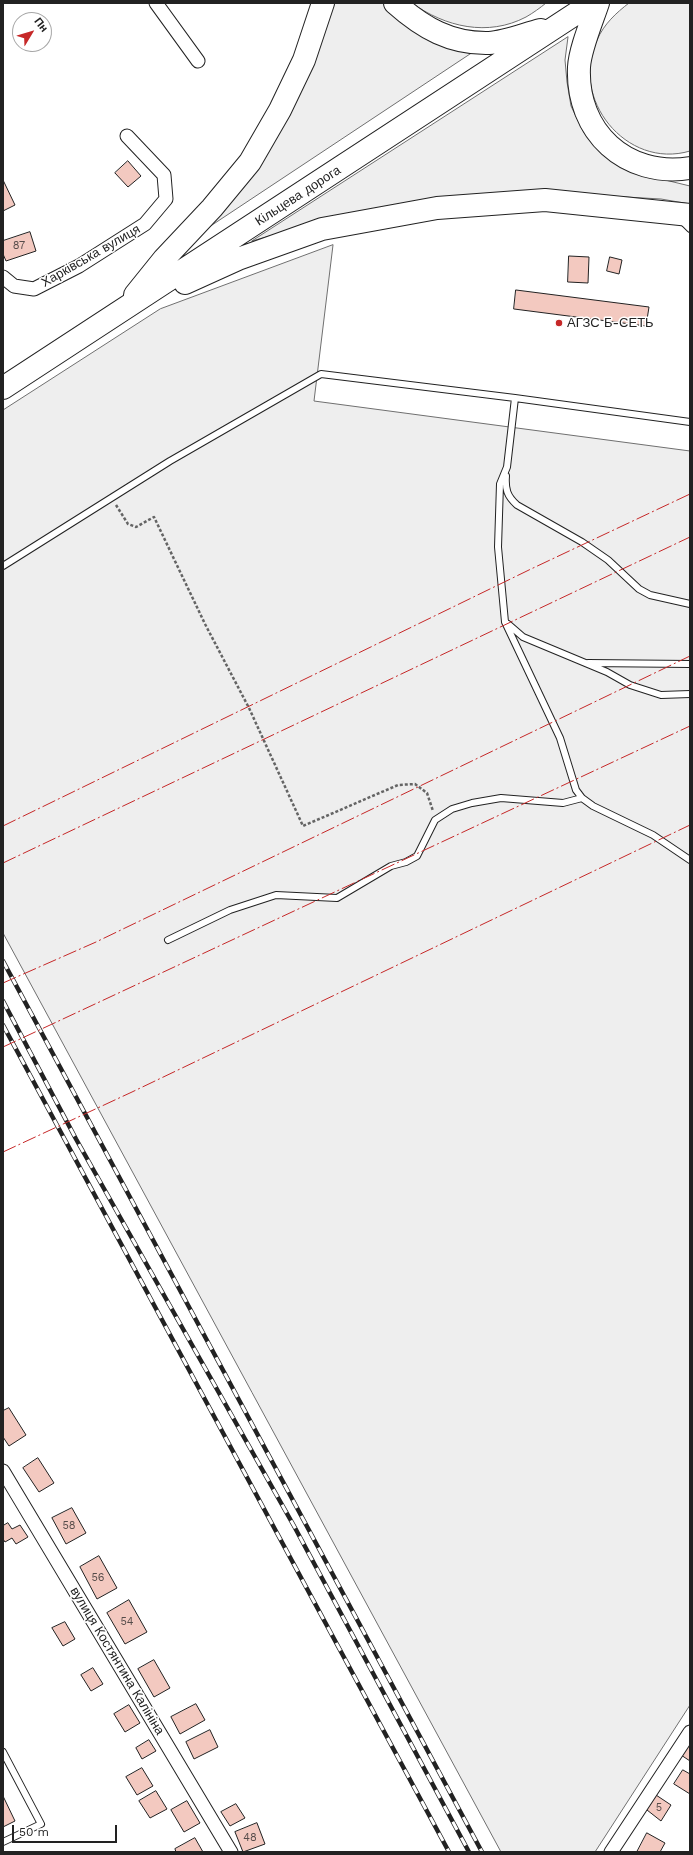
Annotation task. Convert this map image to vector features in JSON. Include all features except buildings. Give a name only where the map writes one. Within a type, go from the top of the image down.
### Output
[{"type":"highway","points":[[122,312],[164,259],[212,208],[250,162],[280,110],[304,60],[323,3]]},
{"type":"highway","points":[[395,3],[415,21],[438,34],[464,41],[490,43],[557,26]]},
{"type":"highway","name":"Кільцева дорога","points":[[3,388],[122,312],[592,3]]},
{"type":"highway","points":[[598,3],[579,65],[579,90],[586,114],[599,136],[618,153],[640,164],[664,170],[690,168]]},
{"type":"highway","points":[[122,312],[238,259],[322,229],[437,208],[544,200],[681,214]]},
{"type":"street","points":[[156,3],[198,61]]},
{"type":"street","name":"Харківська вулиця","points":[[3,277],[14,286],[34,289],[79,266],[145,224],[166,199],[164,175],[127,136]]},
{"type":"street","name":"вулиця Костянтина Калініна","points":[[3,1471],[230,1852]]},
{"type":"street","points":[[611,1852],[690,1732]]},
{"type":"lane","points":[[681,214],[690,229]]},
{"type":"lane","points":[[3,566],[170,462],[321,374],[515,398],[690,422]]},
{"type":"lane","points":[[515,398],[505,487],[510,499],[517,505],[608,560],[639,589],[650,595],[690,604]]},
{"type":"lane","points":[[507,467],[500,484],[498,547],[505,622],[560,738],[576,790],[582,798],[593,806],[653,836],[690,860]]},
{"type":"lane","points":[[505,622],[523,637],[607,672],[630,685],[661,695],[690,694]]},
{"type":"lane","points":[[585,663],[690,664]]},
{"type":"lane","points":[[168,940],[230,910],[276,895],[337,898],[392,866],[406,862],[417,856],[435,820],[452,809],[472,803],[501,798],[563,803],[582,798]]},
{"type":"lane","points":[[3,1752],[41,1824],[3,1842]]},
{"type":"path","points":[[112,498],[128,524],[136,527],[154,517],[205,624],[249,708],[303,826],[398,785],[404,784],[415,784],[427,793],[435,820]]},
{"type":"shaded area","points":[[331,3],[384,3],[400,19],[476,50],[200,233]]},
{"type":"shaded area","points":[[412,3],[546,3],[526,17],[512,23],[497,27],[482,28],[453,23],[438,18]]},
{"type":"shaded area","points":[[629,3],[690,3],[690,151],[666,154],[645,150],[625,140],[609,124],[597,106],[591,84],[590,62],[597,40],[603,29],[611,19]]},
{"type":"shaded area","points":[[568,37],[565,60],[571,106],[584,133],[597,148],[628,171],[690,186],[690,204],[661,199],[626,197],[341,216],[252,241]]},
{"type":"shaded area","points":[[333,245],[314,401],[690,451],[690,1705],[595,1852],[501,1852],[3,933],[3,410],[160,309]]},
{"type":"railway","points":[[3,961],[482,1852]]},
{"type":"railway","points":[[3,1001],[76,1139],[294,1526],[469,1852]]},
{"type":"railway","points":[[3,1025],[449,1852]]},
{"type":"power","points":[[3,826],[531,569],[690,494]]},
{"type":"power","points":[[3,863],[690,537]]},
{"type":"power","points":[[3,983],[96,942],[690,656]]},
{"type":"power","points":[[3,1047],[690,726]]},
{"type":"power","points":[[3,1152],[132,1092],[690,825]]},
{"type":"place","name":"АГЗС Б-СЕТЬ","points":[[559,323]]}]
